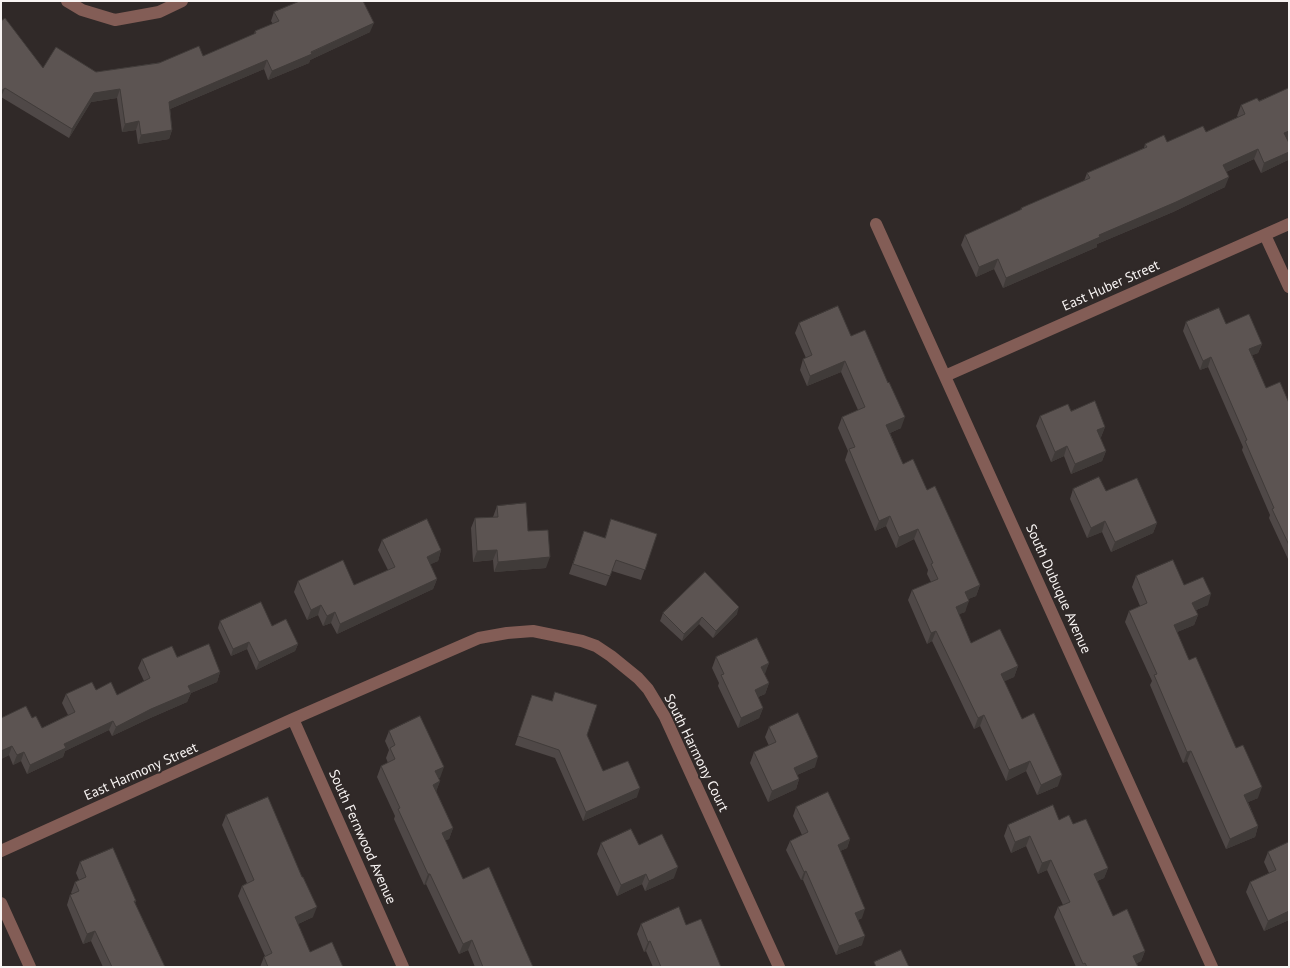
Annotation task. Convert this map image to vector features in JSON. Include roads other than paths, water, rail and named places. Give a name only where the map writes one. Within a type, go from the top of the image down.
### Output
[{"type":"street","points":[[67,1],[82,10],[115,20],[159,12],[182,1]]},
{"type":"street","name":"South Dubuque Avenue","points":[[876,224],[1212,967]]},
{"type":"street","name":"East Huber Street","points":[[945,376],[1289,224]]},
{"type":"street","points":[[1265,235],[1289,287]]},
{"type":"street","name":"South Harmony Court","points":[[293,719],[480,638],[533,631],[582,641],[596,646],[638,678],[648,689],[665,717],[778,967]]},
{"type":"street","name":"East Harmony Street","points":[[1,851],[293,719]]},
{"type":"street","name":"South Fernwood Avenue","points":[[293,719],[403,967]]},
{"type":"street","points":[[1,903],[30,967]]}]
